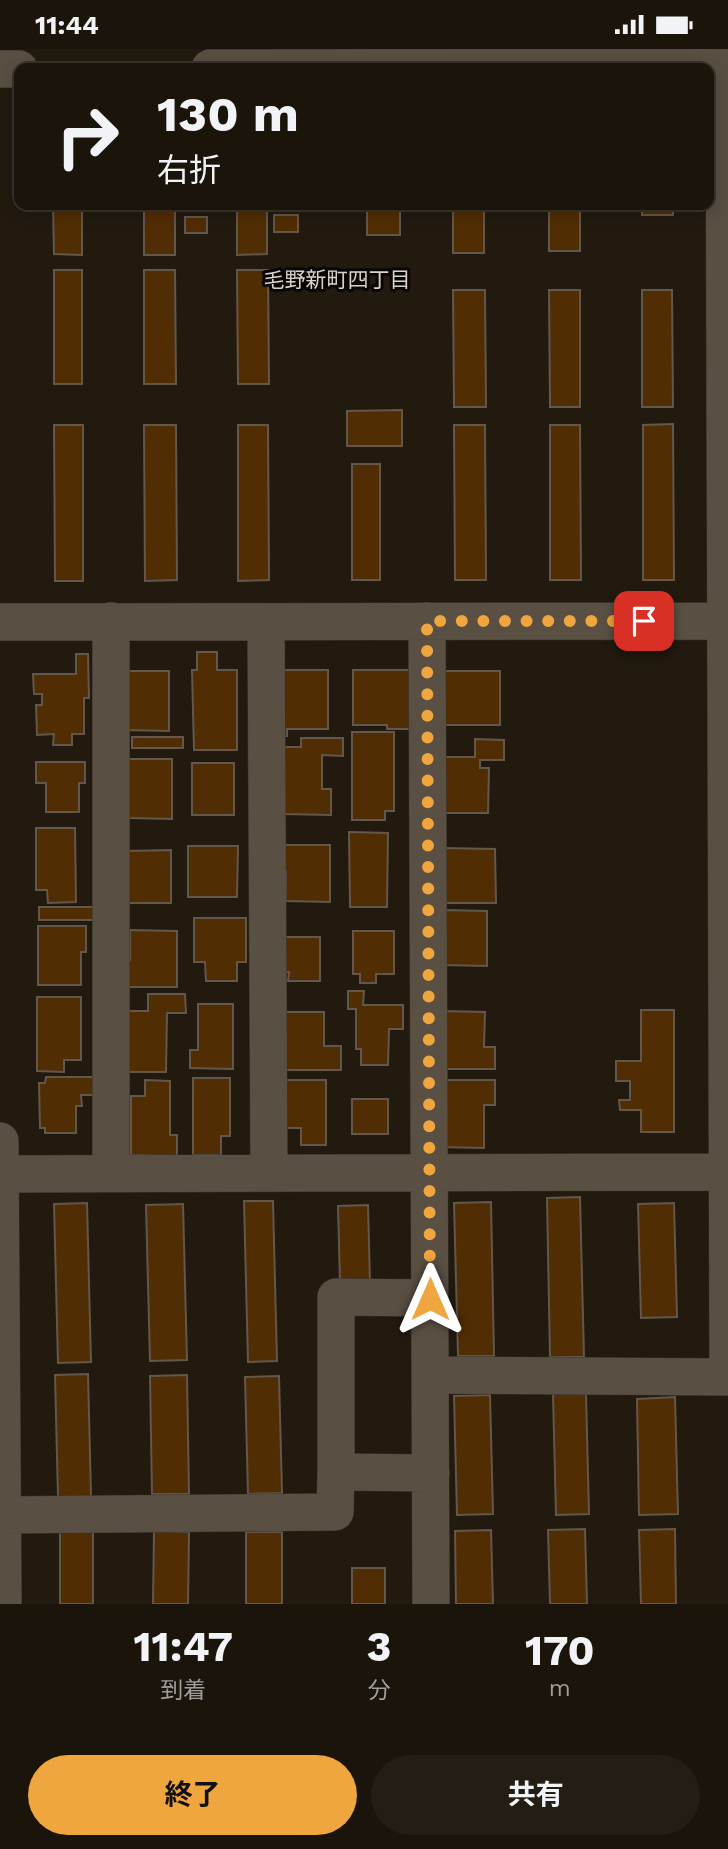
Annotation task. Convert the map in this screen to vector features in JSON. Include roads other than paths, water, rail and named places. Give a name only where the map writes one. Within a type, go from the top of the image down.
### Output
[{"type":"street","points":[[430,1375],[728,1375],[725,61],[578,63]]},
{"type":"street","points":[[111,621],[111,1173]]},
{"type":"street","points":[[427,621],[431,1604]]},
{"type":"street","points":[[0,622],[727,621]]},
{"type":"street","points":[[266,622],[269,1173]]},
{"type":"street","points":[[0,1141],[3,1604]]},
{"type":"street","points":[[0,1174],[728,1172]]},
{"type":"street","points":[[2,1515],[335,1513],[336,1297],[430,1299]]},
{"type":"street","points":[[336,1472],[431,1473]]},
{"type":"district","name":"毛野新町四丁目","points":[[337,280]]}]
